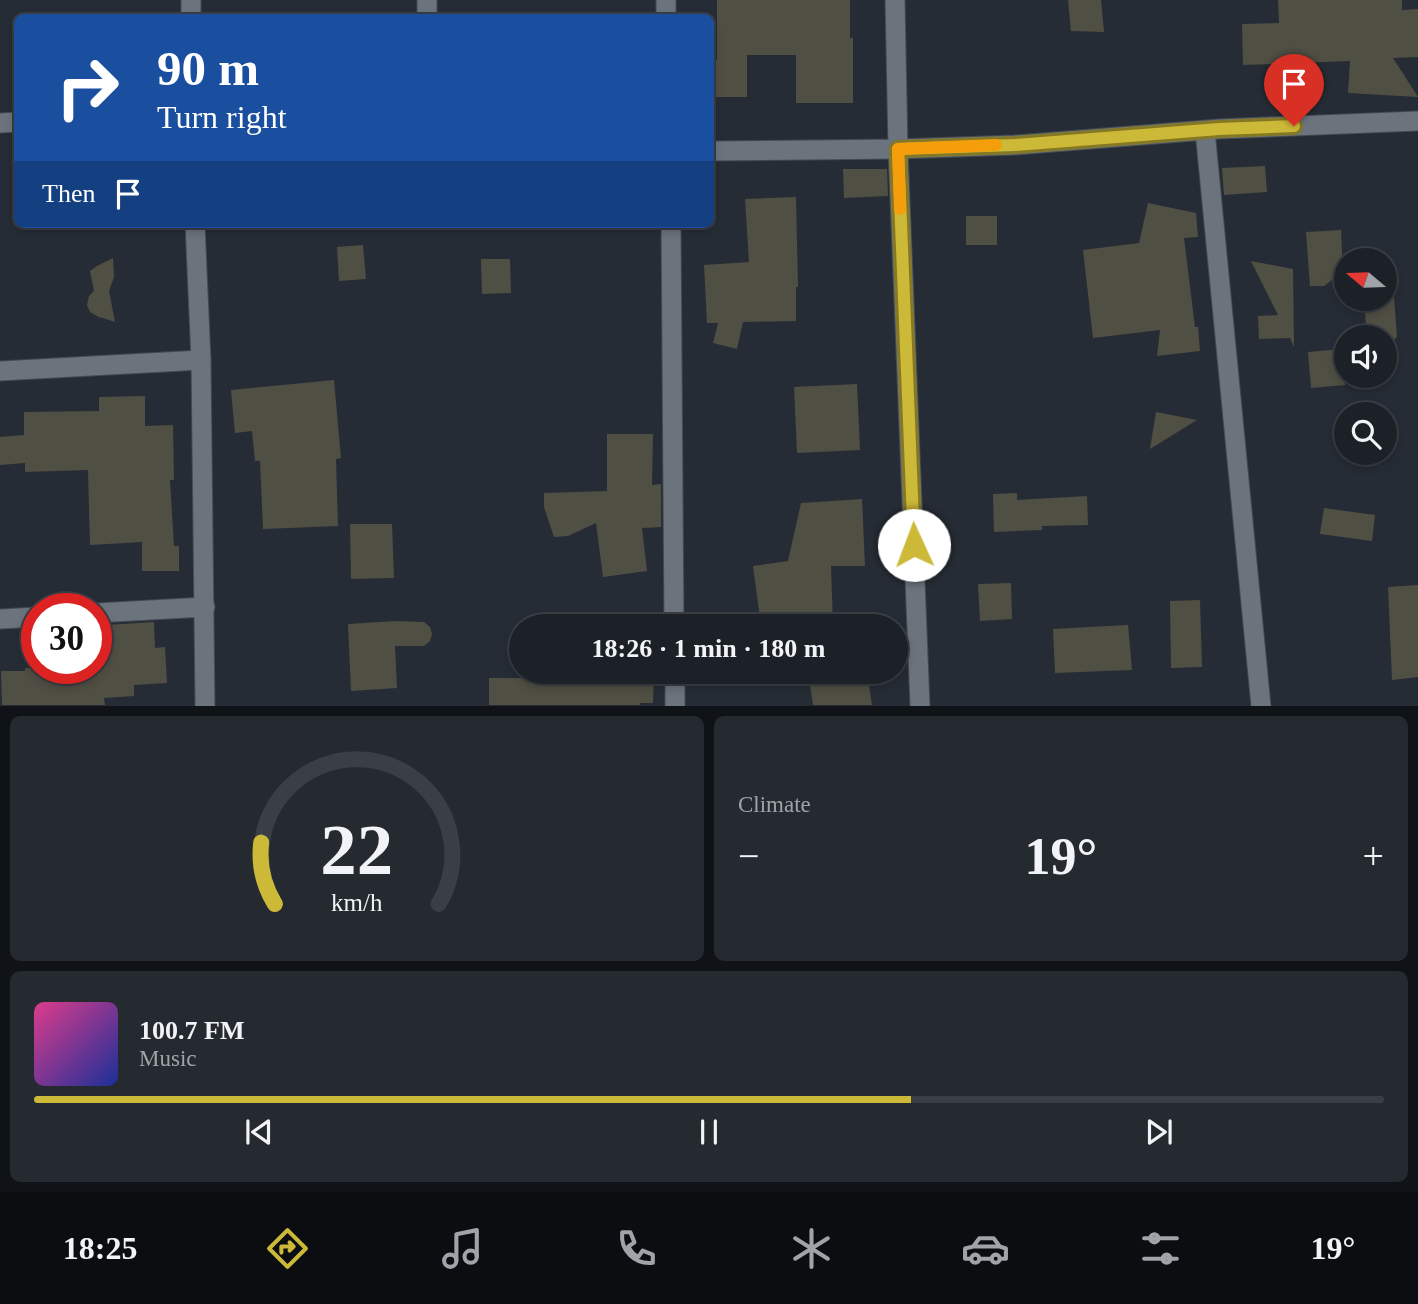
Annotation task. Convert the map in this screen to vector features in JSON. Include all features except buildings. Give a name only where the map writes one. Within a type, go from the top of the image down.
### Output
[{"type":"street","points":[[895,0],[898,149],[920,705]]},
{"type":"street","points":[[714,151],[1015,145],[1205,131],[1418,121]]},
{"type":"street","points":[[1205,131],[1261,705]]},
{"type":"street","points":[[195,228],[201,360],[205,705]]},
{"type":"street","points":[[671,228],[674,614]]},
{"type":"street","points":[[0,371],[201,360]]},
{"type":"street","points":[[112,612],[205,607]]},
{"type":"street","points":[[0,620],[21,618]]},
{"type":"street","points":[[675,684],[675,705]]},
{"type":"slow traffic","points":[[900,209],[898,149],[996,145]]},
{"type":"route","points":[[914,545],[898,149],[1015,145],[1219,129],[1294,126]]}]
